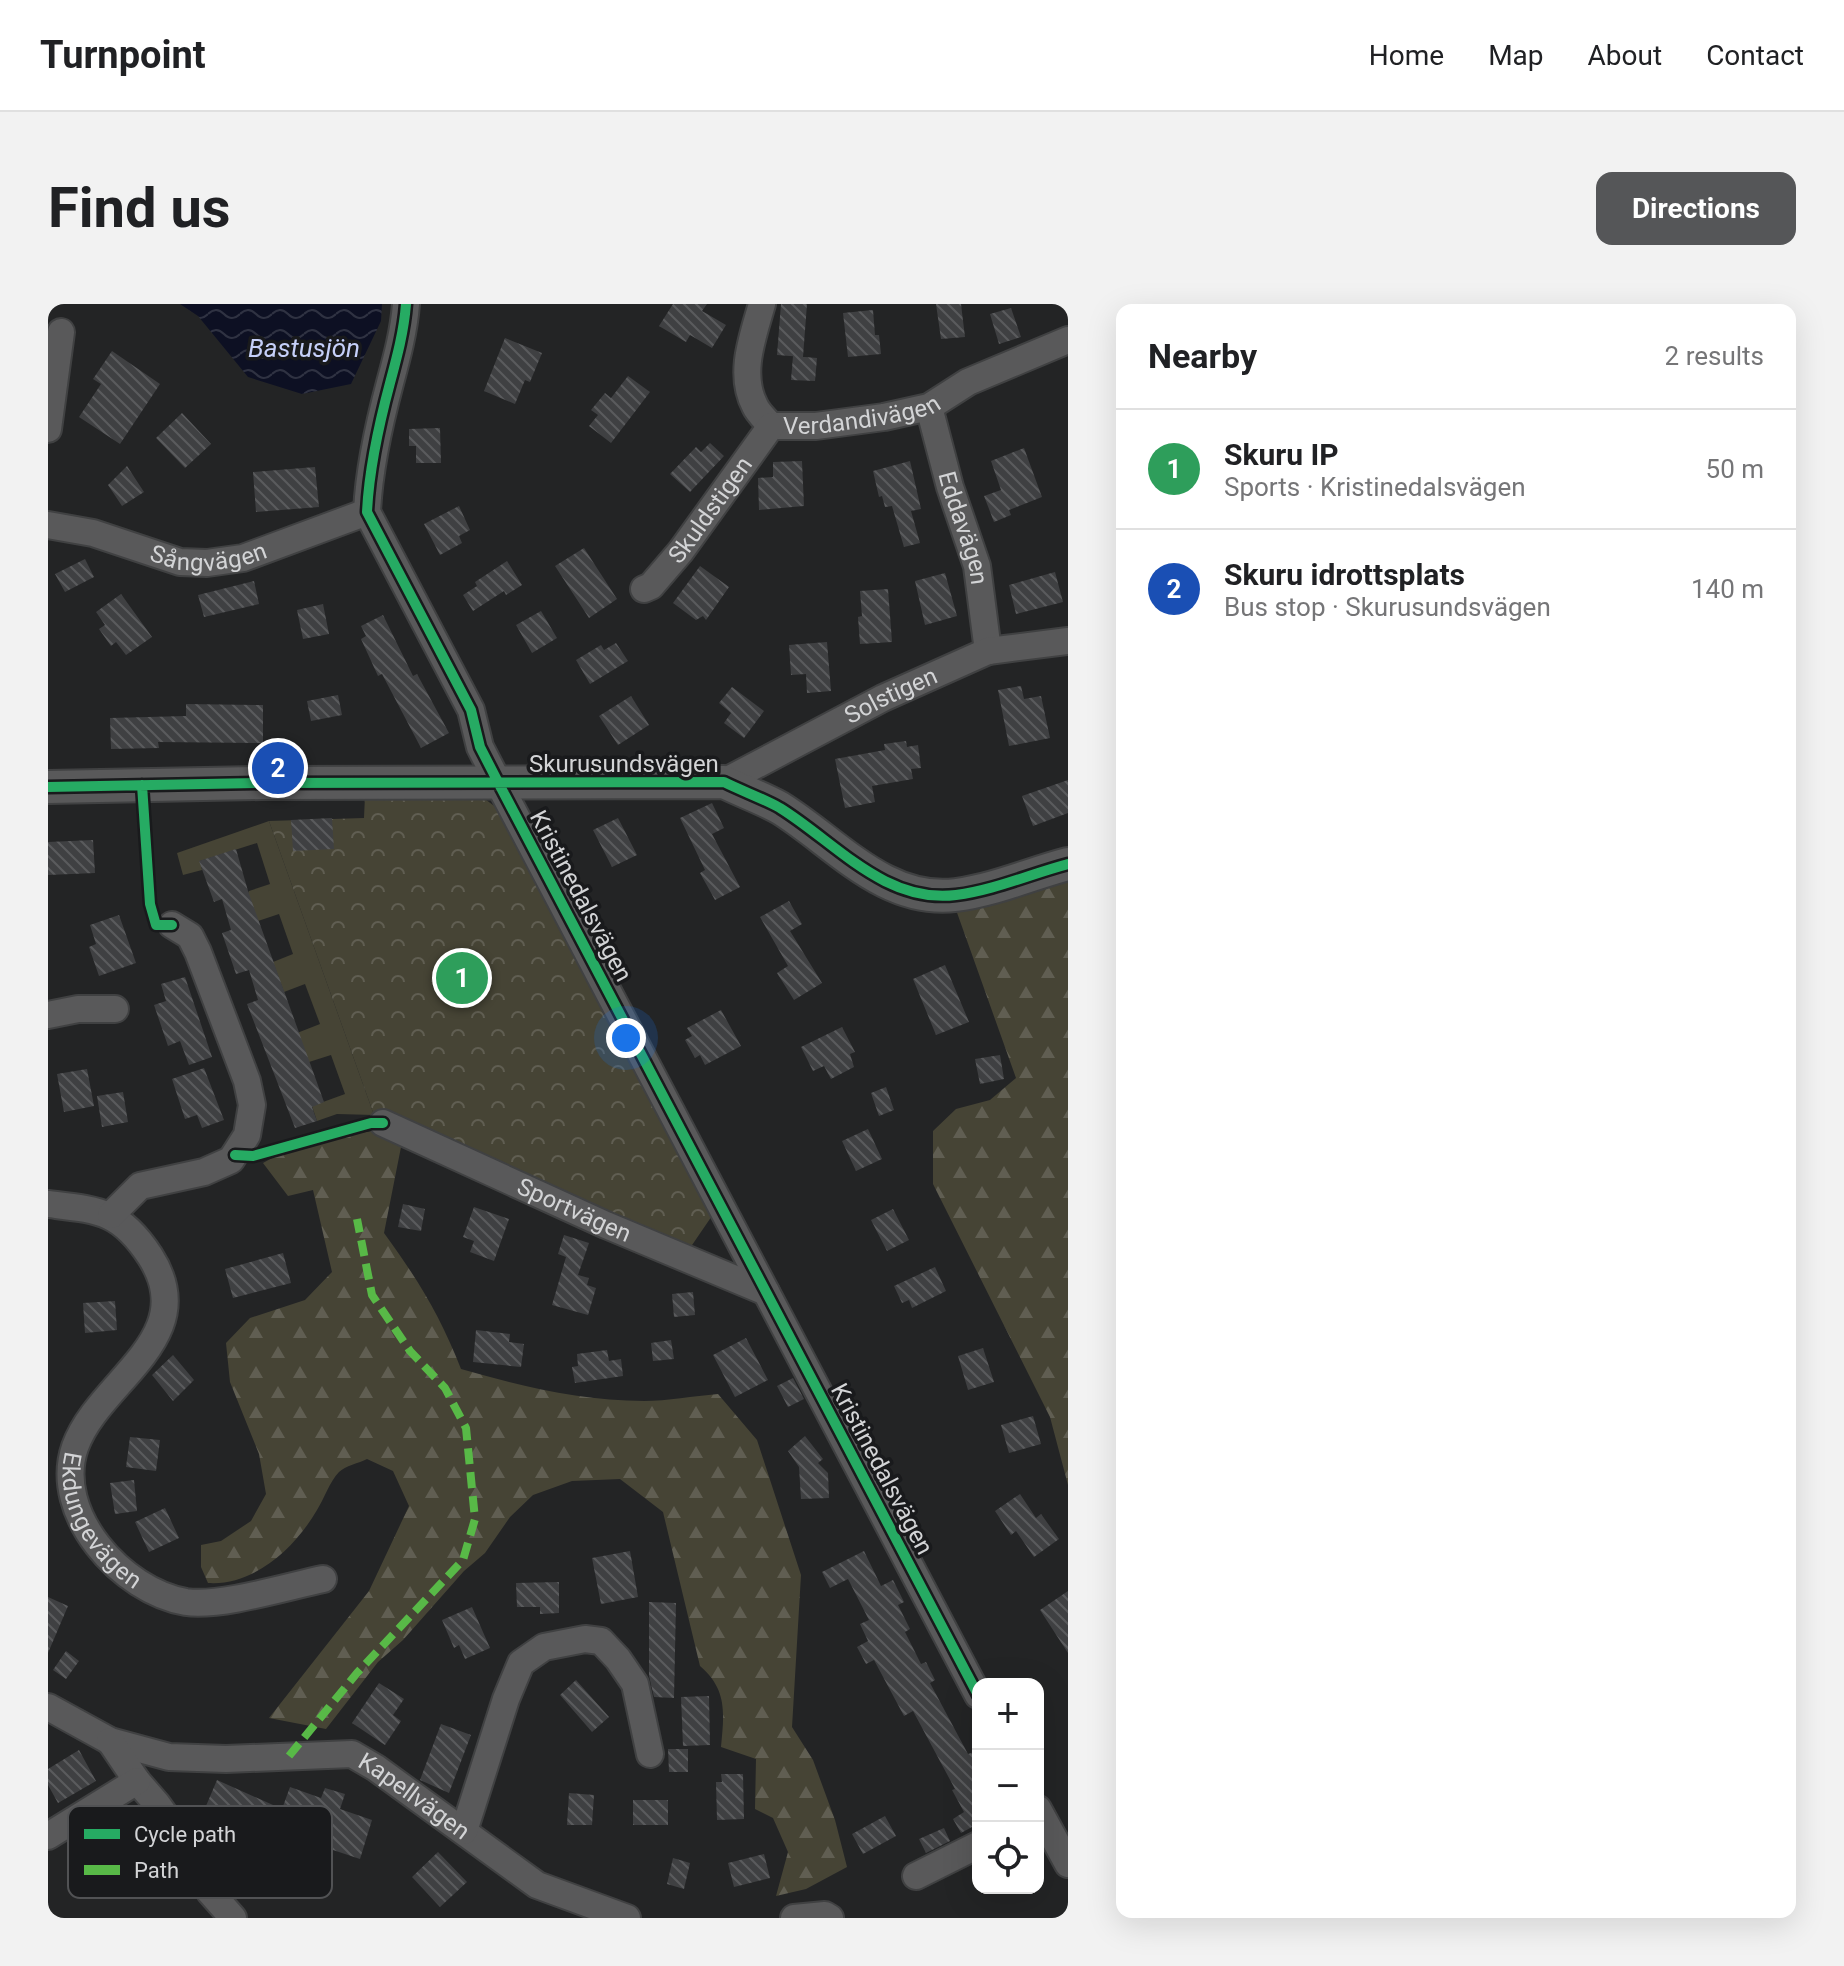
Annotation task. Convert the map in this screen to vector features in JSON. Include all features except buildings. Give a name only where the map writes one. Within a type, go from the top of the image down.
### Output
[{"type":"street","points":[[367,512],[368,491],[389,388],[405,328],[406,304]]},
{"type":"street","name":"Verdandivägen","points":[[762,304],[749,350],[747,383],[755,406],[771,426],[816,426],[929,407],[968,382],[1068,340]]},
{"type":"street","points":[[48,429],[61,332]]},
{"type":"street","name":"Eddavägen","points":[[929,407],[950,487],[977,566],[988,651]]},
{"type":"street","name":"Skuldstigen","points":[[644,589],[651,586],[681,551],[771,426]]},
{"type":"street","name":"Sångvägen","points":[[48,525],[93,533],[180,562],[207,563],[243,558],[367,512]]},
{"type":"street","name":"Kristinedalsvägen","points":[[367,512],[471,710],[480,747],[499,784],[972,1684]]},
{"type":"street","name":"Solstigen","points":[[724,782],[883,698],[988,651],[1068,641]]},
{"type":"street","name":"Skurusundsvägen","points":[[48,787],[262,783],[724,782],[779,808],[880,880],[916,894],[953,896],[989,889],[1068,864]]},
{"type":"street","points":[[48,1204],[111,1215],[140,1186],[204,1172],[231,1160],[247,1135],[252,1105],[247,1081],[198,952],[190,936],[172,925]]},
{"type":"street","points":[[48,1015],[78,1009],[115,1009]]},
{"type":"street","name":"Sportvägen","points":[[383,1123],[606,1225],[766,1292]]},
{"type":"street","name":"Ekdungevägen","points":[[111,1215],[134,1233],[152,1259],[163,1281],[165,1311],[155,1341],[87,1420],[74,1450],[72,1498],[93,1542],[134,1580],[186,1602],[215,1602],[323,1579]]},
{"type":"street","points":[[464,1831],[506,1699],[521,1663],[544,1647],[585,1639],[601,1641],[635,1684],[650,1754]]},
{"type":"street","name":"Kapellvägen","points":[[48,1707],[110,1741],[169,1757],[226,1759],[352,1754],[376,1768],[537,1885],[627,1918]]},
{"type":"street","points":[[110,1741],[158,1806]]},
{"type":"street","points":[[97,1806],[137,1781]]},
{"type":"street","points":[[1044,1821],[1068,1864]]},
{"type":"street","points":[[48,1836],[68,1824]]},
{"type":"street","points":[[916,1876],[972,1848]]},
{"type":"street","points":[[215,1898],[233,1918]]},
{"type":"street","points":[[794,1918],[828,1916]]},
{"type":"green space","points":[[365,796],[482,797],[504,813],[716,1210],[690,1248],[374,1115],[269,821],[364,818]]},
{"type":"green space","points":[[269,821],[374,1115],[337,1114],[317,1121],[312,1106],[345,1094],[331,1055],[309,1062],[297,1033],[320,1024],[305,984],[284,992],[273,962],[293,954],[279,914],[258,921],[247,895],[249,891],[270,884],[257,843],[200,861],[202,870],[183,875],[177,853]]},
{"type":"green space","points":[[1068,877],[1068,1485],[1050,1417],[933,1184],[933,1131],[956,1109],[990,1100],[1016,1078],[955,907]]},
{"type":"green space","points":[[380,1130],[393,1133],[401,1147],[384,1233],[427,1298],[461,1369],[528,1387],[597,1398],[653,1401],[718,1394],[757,1440],[801,1575],[792,1727],[813,1760],[835,1820],[847,1867],[806,1889],[776,1896],[788,1852],[773,1818],[755,1809],[756,1759],[721,1747],[723,1724],[720,1693],[700,1666],[663,1512],[620,1479],[572,1481],[533,1495],[510,1517],[485,1553],[464,1571],[403,1640],[378,1662],[326,1729],[269,1718],[369,1591],[409,1506],[393,1471],[367,1459],[348,1466],[333,1480],[320,1506],[297,1538],[272,1562],[241,1578],[208,1583],[201,1567],[201,1545],[221,1541],[251,1521],[266,1494],[259,1454],[230,1382],[226,1343],[250,1318],[305,1300],[332,1272],[313,1190],[288,1196],[263,1163],[338,1136]]},
{"type":"water","name":"Bastusjön","points":[[180,304],[382,304],[381,321],[351,384],[302,394],[248,377],[198,316]]},
{"type":"marked path","points":[[289,1756],[357,1673],[463,1560],[475,1519],[466,1428],[445,1388],[410,1351],[372,1295],[357,1219]]},
{"type":"cycle path","points":[[406,304],[400,344],[375,447],[367,512],[471,710],[480,747],[499,784],[972,1684]]},
{"type":"cycle path","points":[[48,787],[262,783],[724,782],[780,808],[862,868],[906,890],[930,895],[970,893],[1068,864]]},
{"type":"cycle path","points":[[142,785],[150,904],[156,925],[172,925]]},
{"type":"cycle path","points":[[235,1155],[253,1156],[371,1123],[383,1123]]},
{"type":"place","name":"Skuru idrottsplats","points":[[278,768]]},
{"type":"place","name":"Skuru IP","points":[[462,978]]}]
